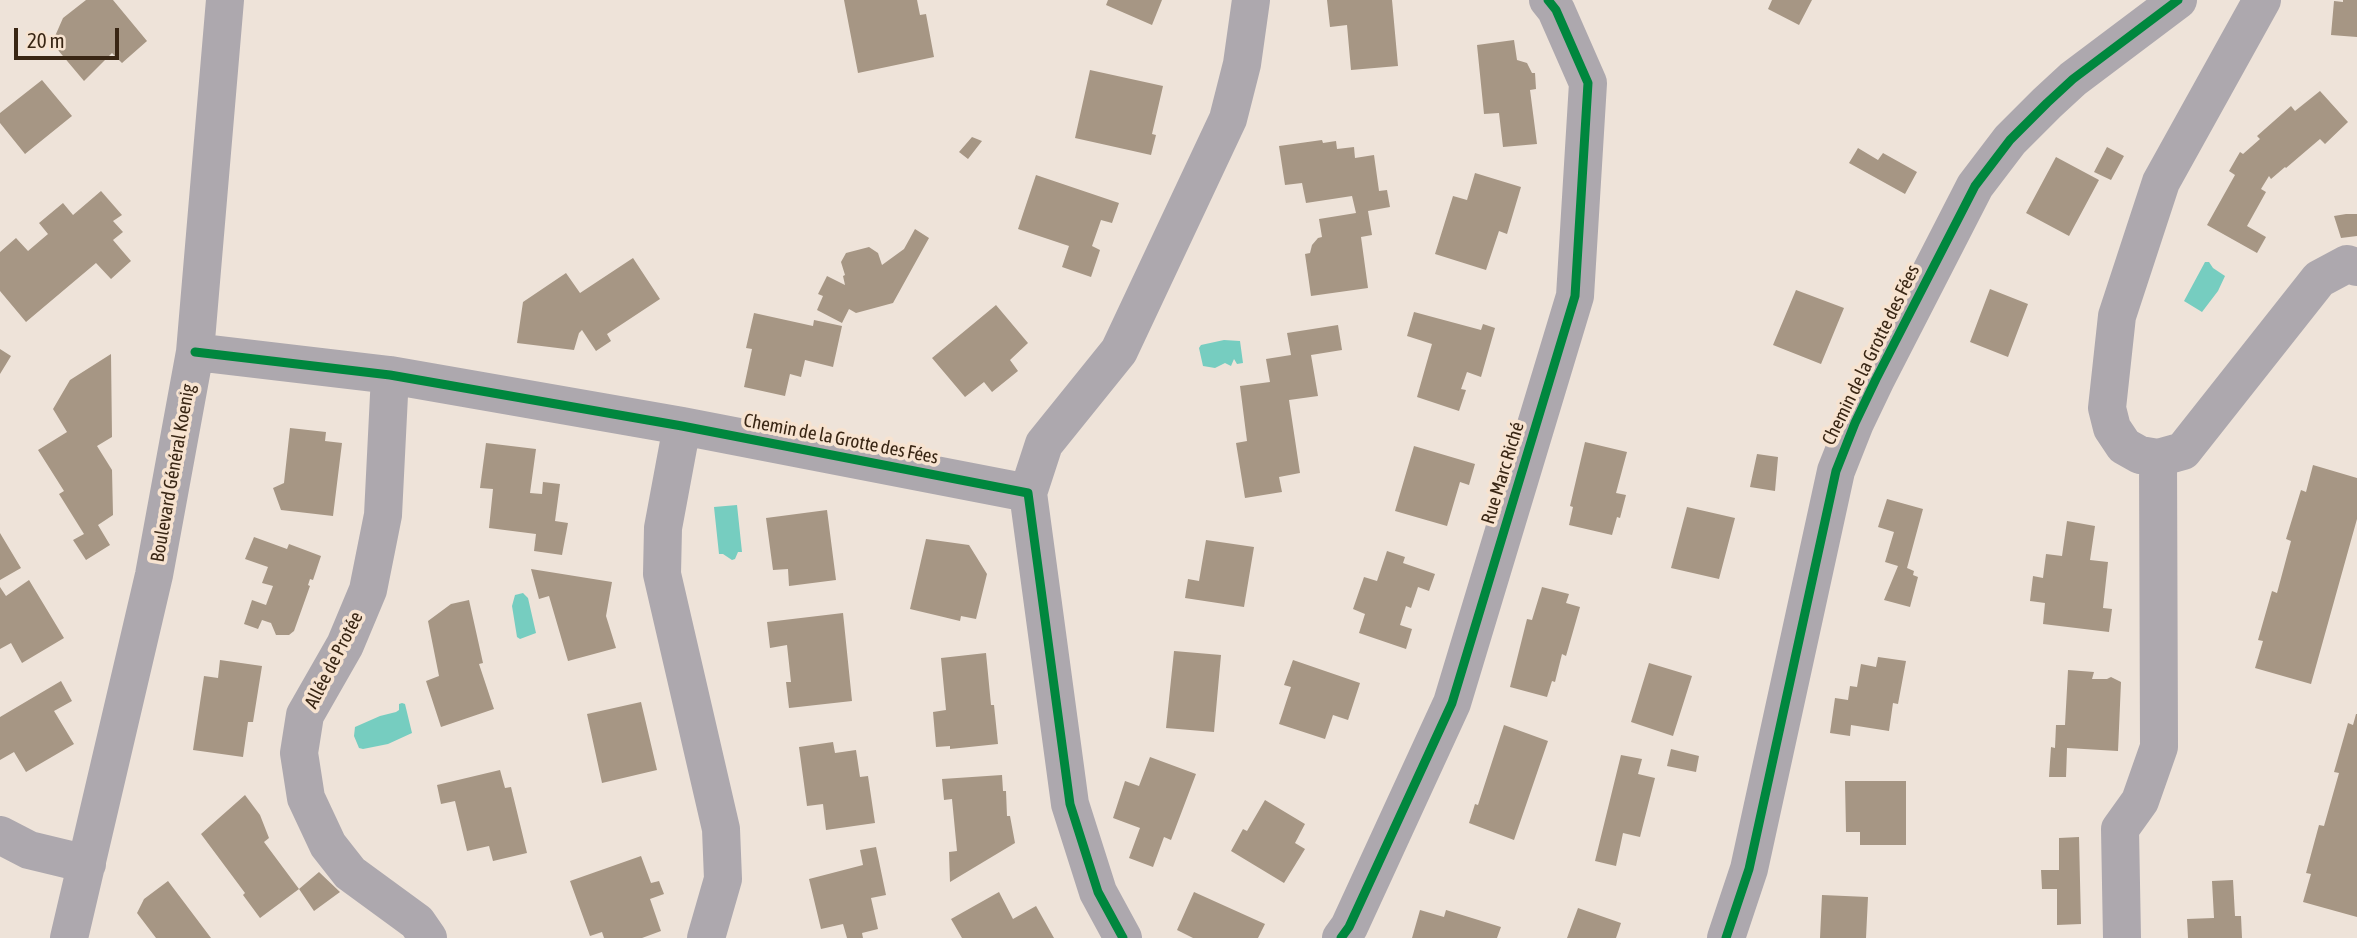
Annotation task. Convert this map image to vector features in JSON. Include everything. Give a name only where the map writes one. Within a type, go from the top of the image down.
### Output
[{"type":"street","name":"Boulevard Général Koenig","points":[[69,938],[154,575],[195,352],[225,0]]},
{"type":"street","points":[[1123,938],[1098,892],[1070,804],[1028,493],[1044,444],[1119,351],[1228,119],[1242,64],[1251,0]]},
{"type":"street","name":"Rue Marc Riché","points":[[1341,938],[1349,927],[1452,703],[1575,296],[1588,83],[1556,10],[1548,0]]},
{"type":"street","name":"Chemin de la Grotte des Fées","points":[[1726,938],[1749,869],[1836,471],[1870,390],[1975,186],[2010,140],[2073,79],[2178,0]]},
{"type":"street","points":[[2262,0],[2161,182],[2117,316],[2107,408],[2112,428],[2124,446],[2140,455],[2158,458],[2183,451],[2319,279],[2347,264],[2357,267]]},
{"type":"street","name":"Chemin de la Grotte des Fées","points":[[195,352],[390,375],[682,426],[1028,493]]},
{"type":"street","name":"Allée de Protée","points":[[390,375],[383,515],[368,590],[345,645],[305,715],[299,753],[306,798],[328,845],[350,873],[417,922],[429,938]]},
{"type":"street","points":[[682,426],[663,527],[662,574],[721,829],[723,879],[706,938]]},
{"type":"street","points":[[2122,938],[2120,829],[2140,802],[2159,747],[2158,458]]},
{"type":"street","points":[[0,835],[29,850],[87,864]]},
{"type":"water","points":[[2205,262],[2209,262],[2225,276],[2218,291],[2202,312],[2184,301]]},
{"type":"water","points":[[1224,340],[1240,341],[1243,363],[1237,364],[1234,359],[1231,366],[1225,363],[1215,368],[1203,366],[1199,348],[1201,345]]},
{"type":"water","points":[[737,505],[742,552],[738,552],[732,560],[719,554],[714,507]]},
{"type":"water","points":[[523,593],[528,598],[536,633],[520,639],[517,637],[512,606],[515,595]]},
{"type":"water","points":[[402,703],[405,704],[412,733],[388,744],[359,748],[354,736],[355,727],[396,712]]},
{"type":"building","points":[[86,0],[113,0],[147,41],[122,63],[112,53],[84,81],[52,43],[63,18]]},
{"type":"building","points":[[844,0],[917,0],[920,15],[926,14],[934,57],[858,73]]},
{"type":"building","points":[[1108,0],[1162,0],[1152,25],[1106,5]]},
{"type":"building","points":[[1327,0],[1392,0],[1398,66],[1351,70],[1347,25],[1330,27]]},
{"type":"building","points":[[1772,0],[1812,0],[1799,25],[1768,9]]},
{"type":"building","points":[[2357,0],[2357,37],[2331,35],[2334,1]]},
{"type":"building","points":[[1514,40],[1517,60],[1527,63],[1532,73],[1535,73],[1536,89],[1530,90],[1537,144],[1503,147],[1499,113],[1484,114],[1477,45]]},
{"type":"building","points":[[1090,70],[1163,86],[1152,134],[1156,135],[1151,155],[1075,138]]},
{"type":"building","points":[[42,80],[72,116],[25,154],[0,123],[0,113]]},
{"type":"building","points":[[2320,91],[2348,122],[2325,144],[2320,139],[2271,179],[2269,176],[2261,189],[2266,192],[2247,226],[2266,237],[2257,253],[2207,225],[2235,175],[2229,171],[2240,152],[2243,154],[2260,139],[2257,136],[2291,106],[2295,111]]},
{"type":"building","points":[[972,137],[982,141],[968,159],[959,152]]},
{"type":"building","points":[[1322,140],[1323,143],[1336,141],[1337,149],[1354,147],[1355,158],[1374,155],[1379,191],[1387,190],[1390,207],[1368,211],[1372,235],[1361,237],[1368,288],[1311,296],[1305,254],[1310,253],[1312,245],[1322,237],[1319,219],[1356,213],[1352,196],[1306,203],[1302,183],[1285,185],[1279,146]]},
{"type":"building","points":[[2107,147],[2124,156],[2111,180],[2094,172]]},
{"type":"building","points":[[1858,148],[1878,160],[1883,153],[1917,172],[1905,194],[1849,163]]},
{"type":"building","points":[[2056,157],[2099,180],[2069,236],[2026,213]]},
{"type":"building","points":[[1475,173],[1521,187],[1507,234],[1499,231],[1486,270],[1435,254],[1453,196],[1467,200]]},
{"type":"building","points":[[1036,175],[1119,203],[1112,223],[1101,220],[1092,246],[1100,250],[1091,277],[1062,267],[1069,246],[1018,229]]},
{"type":"building","points":[[101,191],[122,215],[113,221],[123,232],[113,240],[131,261],[111,279],[96,263],[26,322],[0,291],[0,252],[16,238],[28,251],[48,234],[39,223],[63,203],[73,215]]},
{"type":"building","points":[[2357,214],[2357,236],[2341,238],[2334,216]]},
{"type":"building","points":[[915,229],[929,238],[893,303],[856,313],[849,309],[842,323],[817,310],[823,296],[818,294],[827,276],[845,285],[841,262],[846,253],[869,247],[878,253],[882,265],[904,249]]},
{"type":"building","points":[[633,258],[660,299],[607,334],[611,341],[596,351],[582,330],[574,350],[517,343],[523,302],[566,273],[580,293]]},
{"type":"building","points":[[1990,289],[2028,304],[2008,357],[1970,342]]},
{"type":"building","points":[[1796,290],[1844,308],[1821,364],[1773,345]]},
{"type":"building","points":[[996,305],[1028,343],[1010,360],[1018,371],[992,392],[984,382],[965,397],[932,358]]},
{"type":"building","points":[[1414,312],[1481,330],[1483,324],[1495,328],[1481,377],[1467,372],[1461,389],[1466,390],[1459,411],[1417,397],[1432,344],[1407,336]]},
{"type":"building","points":[[754,313],[813,326],[814,320],[842,326],[833,367],[805,360],[801,377],[790,374],[785,396],[744,387],[752,349],[746,348]]},
{"type":"building","points":[[1338,325],[1342,350],[1311,355],[1318,396],[1289,400],[1300,473],[1279,477],[1282,492],[1245,498],[1236,443],[1247,441],[1240,386],[1270,382],[1266,359],[1291,355],[1287,333]]},
{"type":"building","points":[[0,349],[11,356],[0,374]]},
{"type":"building","points":[[111,354],[112,437],[97,446],[112,470],[113,515],[98,525],[110,545],[86,560],[73,540],[84,534],[59,494],[64,491],[38,450],[67,432],[53,409],[70,380]]},
{"type":"building","points":[[290,428],[326,432],[325,441],[342,443],[333,516],[281,510],[273,488],[284,483]]},
{"type":"building","points":[[1585,442],[1627,452],[1616,493],[1626,495],[1612,535],[1569,525],[1573,507],[1570,506]]},
{"type":"building","points":[[486,443],[536,449],[530,493],[542,494],[543,482],[560,484],[555,521],[568,523],[562,555],[534,551],[536,534],[489,528],[493,489],[480,488]]},
{"type":"building","points":[[1414,446],[1475,464],[1469,485],[1460,482],[1447,526],[1395,511]]},
{"type":"building","points":[[1757,454],[1778,457],[1775,491],[1750,487]]},
{"type":"building","points":[[2313,465],[2357,478],[2357,519],[2311,684],[2255,668],[2263,641],[2258,640],[2272,591],[2277,593],[2291,541],[2286,539],[2301,490],[2306,492]]},
{"type":"building","points":[[1887,499],[1923,509],[1907,568],[1914,571],[1913,575],[1918,577],[1910,607],[1884,600],[1898,566],[1885,562],[1894,532],[1878,527]]},
{"type":"building","points":[[1687,507],[1735,518],[1719,579],[1671,568]]},
{"type":"building","points":[[827,510],[836,580],[789,586],[788,569],[773,570],[766,518]]},
{"type":"building","points":[[2067,521],[2095,526],[2090,560],[2108,562],[2103,608],[2112,609],[2109,632],[2043,624],[2045,603],[2030,601],[2033,576],[2043,578],[2046,554],[2062,556]]},
{"type":"building","points":[[0,533],[21,568],[0,580]]},
{"type":"building","points":[[254,537],[287,549],[289,544],[321,556],[313,580],[310,579],[294,631],[289,635],[276,635],[271,623],[262,620],[258,629],[244,624],[252,600],[266,605],[273,586],[262,583],[268,567],[245,559]]},
{"type":"building","points":[[926,539],[969,545],[987,574],[976,619],[961,616],[960,621],[910,609]]},
{"type":"building","points":[[1206,540],[1254,547],[1244,607],[1185,598],[1188,579],[1199,581]]},
{"type":"building","points":[[1387,551],[1405,557],[1403,563],[1435,574],[1429,591],[1418,587],[1411,608],[1406,606],[1400,625],[1412,629],[1406,649],[1359,633],[1365,614],[1353,609],[1364,577],[1377,581]]},
{"type":"building","points":[[531,569],[612,582],[606,616],[616,648],[568,661],[549,596],[539,599]]},
{"type":"building","points":[[29,580],[64,638],[22,663],[11,643],[0,649],[0,587],[6,596]]},
{"type":"building","points":[[1542,587],[1569,594],[1566,603],[1580,607],[1566,656],[1562,654],[1555,682],[1552,681],[1547,697],[1510,687],[1527,619],[1532,620]]},
{"type":"building","points":[[469,600],[483,663],[479,664],[494,709],[441,727],[426,681],[439,676],[428,621],[451,604]]},
{"type":"building","points":[[843,613],[852,701],[789,708],[786,682],[791,682],[787,645],[770,648],[767,622]]},
{"type":"building","points":[[1174,651],[1221,655],[1214,732],[1166,728]]},
{"type":"building","points":[[986,653],[998,744],[950,749],[950,746],[936,747],[933,712],[946,710],[941,658]]},
{"type":"building","points":[[1878,657],[1906,661],[1898,704],[1893,703],[1889,731],[1851,725],[1850,736],[1830,733],[1835,698],[1848,700],[1850,686],[1857,687],[1861,664],[1876,667]]},
{"type":"building","points":[[220,660],[262,666],[253,722],[248,722],[243,757],[193,750],[204,676],[218,678]]},
{"type":"building","points":[[1293,660],[1360,683],[1348,720],[1333,715],[1325,739],[1279,724],[1291,687],[1284,685]]},
{"type":"building","points":[[1649,663],[1692,676],[1673,736],[1631,722]]},
{"type":"building","points":[[2068,670],[2094,672],[2092,679],[2111,677],[2121,682],[2118,751],[2067,748],[2066,777],[2049,777],[2056,725],[2065,725]]},
{"type":"building","points":[[61,681],[72,701],[54,711],[74,744],[26,772],[14,752],[0,760],[0,717]]},
{"type":"building","points":[[641,702],[657,770],[602,783],[587,714]]},
{"type":"building","points":[[2356,714],[2357,917],[2303,902],[2311,874],[2306,873],[2319,825],[2324,826],[2339,773],[2334,772],[2348,723],[2353,725]]},
{"type":"building","points":[[1504,725],[1548,741],[1514,840],[1469,823],[1475,804],[1478,805]]},
{"type":"building","points":[[833,742],[835,753],[856,750],[860,777],[868,776],[875,823],[826,830],[823,804],[807,806],[799,747]]},
{"type":"building","points":[[1671,749],[1699,756],[1696,772],[1667,766]]},
{"type":"building","points":[[1621,755],[1642,759],[1638,774],[1655,778],[1640,837],[1623,833],[1616,866],[1595,861]]},
{"type":"building","points":[[1150,757],[1196,774],[1171,840],[1164,837],[1153,867],[1129,858],[1140,828],[1113,818],[1125,781],[1139,786]]},
{"type":"building","points":[[500,770],[505,788],[511,787],[527,853],[493,861],[489,846],[467,851],[455,801],[441,804],[437,785]]},
{"type":"building","points":[[1002,775],[1007,816],[1010,816],[1015,843],[950,882],[949,852],[957,851],[952,799],[944,800],[942,779]]},
{"type":"building","points":[[1845,781],[1906,781],[1906,845],[1860,845],[1860,832],[1846,832]]},
{"type":"building","points":[[245,795],[260,815],[269,838],[264,842],[299,889],[260,918],[201,834]]},
{"type":"building","points":[[1265,800],[1305,824],[1295,843],[1305,849],[1284,883],[1231,851],[1243,829],[1247,831]]},
{"type":"building","points":[[2079,837],[2081,924],[2057,925],[2057,889],[2042,889],[2041,870],[2059,870],[2059,838]]},
{"type":"building","points":[[876,847],[886,895],[871,898],[878,929],[862,933],[863,938],[847,938],[843,924],[821,929],[809,879],[863,865],[860,850]]},
{"type":"building","points":[[641,856],[651,883],[659,881],[664,894],[650,899],[661,931],[642,938],[604,938],[602,932],[590,936],[570,881]]},
{"type":"building","points":[[319,872],[340,892],[314,911],[299,889]]},
{"type":"building","points":[[2233,880],[2235,916],[2241,916],[2242,938],[2188,938],[2187,919],[2214,918],[2212,881]]},
{"type":"building","points":[[168,881],[211,938],[156,938],[137,913],[144,899]]},
{"type":"building","points":[[999,892],[1013,919],[1036,906],[1054,938],[962,938],[951,919]]},
{"type":"building","points":[[1194,892],[1265,924],[1258,938],[1193,938],[1177,930]]},
{"type":"building","points":[[1822,895],[1868,897],[1866,938],[1820,938]]},
{"type":"building","points":[[1578,908],[1621,923],[1616,938],[1567,938]]},
{"type":"building","points":[[1420,910],[1444,917],[1446,910],[1501,927],[1497,938],[1412,938]]},
{"type":"cycle path","points":[[1341,938],[1349,927],[1452,703],[1575,296],[1588,83],[1556,10],[1548,0]]},
{"type":"cycle path","points":[[1726,938],[1749,869],[1836,471],[1876,379],[1975,186],[2010,140],[2073,79],[2178,0]]},
{"type":"cycle path","points":[[195,352],[390,375],[682,426],[1028,493],[1070,804],[1098,892],[1123,938]]}]
